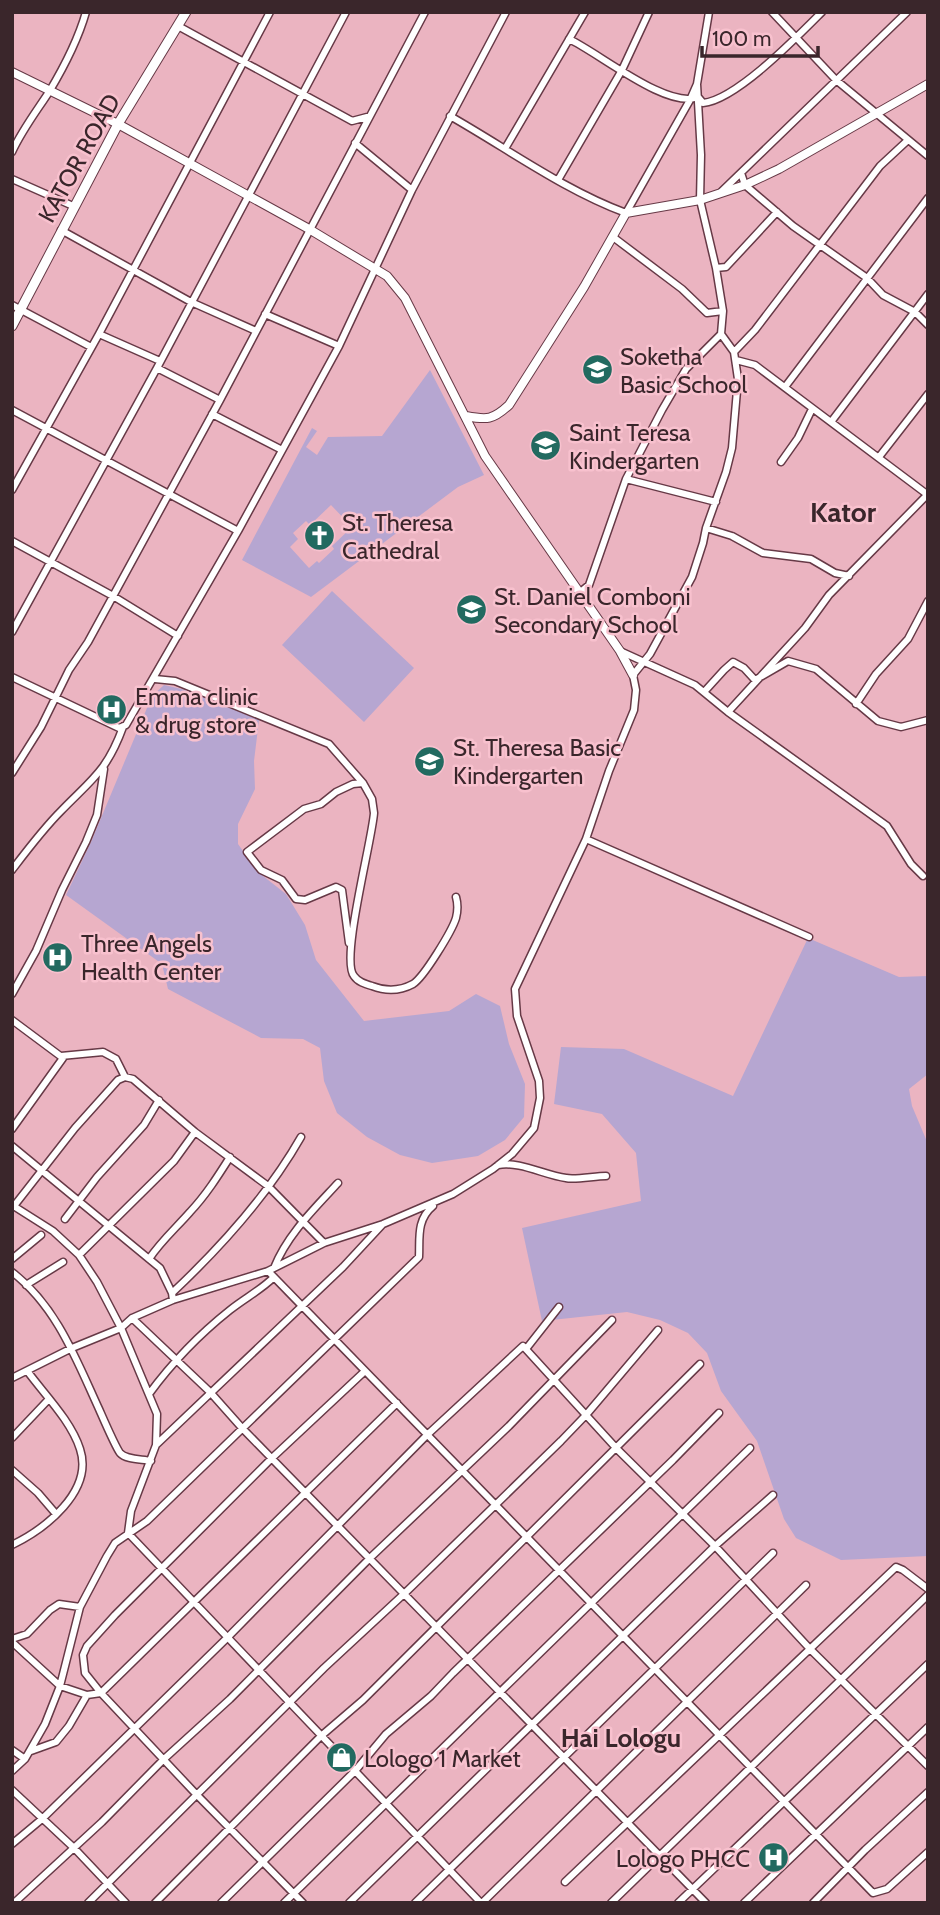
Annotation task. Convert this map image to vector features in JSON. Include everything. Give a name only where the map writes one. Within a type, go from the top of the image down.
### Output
[{"type":"main road","name":"KATOR ROAD","points":[[12,326],[17,307],[118,124],[186,12]]},
{"type":"street","points":[[12,152],[22,130],[49,92],[80,33],[86,12]]},
{"type":"street","points":[[12,489],[99,334],[270,12]]},
{"type":"street","points":[[12,632],[159,365],[346,12]]},
{"type":"street","points":[[12,773],[41,727],[53,698],[113,596],[212,414],[425,12]]},
{"type":"street","points":[[12,870],[36,838],[104,769],[123,727],[155,679],[339,346],[412,190],[506,12]]},
{"type":"street","points":[[506,147],[585,12]]},
{"type":"street","points":[[558,180],[622,70],[649,12]]},
{"type":"street","points":[[579,593],[589,585],[626,479],[662,410],[686,369],[721,334],[723,311],[700,200],[701,155],[697,84],[709,12]]},
{"type":"street","points":[[772,12],[836,80],[928,156]]},
{"type":"street","points":[[698,97],[703,103],[715,102],[740,86],[822,12]]},
{"type":"street","points":[[722,191],[907,12]]},
{"type":"street","points":[[178,26],[352,121],[369,116]]},
{"type":"street","points":[[569,39],[648,86],[679,100],[698,97]]},
{"type":"street","points":[[12,72],[190,163],[387,276],[405,298],[485,456],[620,650],[633,676],[636,690],[634,710],[609,771],[586,839],[515,989],[517,1016],[539,1081],[540,1098],[534,1128],[525,1141],[501,1163],[453,1194],[383,1224],[324,1243],[271,1270],[173,1296],[132,1318],[121,1328],[72,1348],[12,1378]]},
{"type":"street","points":[[466,416],[484,419],[498,415],[509,405],[613,237],[697,84]]},
{"type":"street","points":[[450,116],[558,180],[604,205],[626,213],[700,200],[745,185],[779,169],[928,84]]},
{"type":"street","points":[[352,121],[351,128],[356,140],[412,190]]},
{"type":"street","points":[[734,352],[755,330],[880,166],[908,140]]},
{"type":"street","points":[[741,173],[745,185],[777,212],[867,278],[883,295],[915,312],[928,325]]},
{"type":"street","points":[[12,179],[73,206]]},
{"type":"street","points":[[785,387],[928,198]]},
{"type":"street","points":[[716,268],[726,267],[777,212]]},
{"type":"street","points":[[61,230],[191,302],[256,331]]},
{"type":"street","points":[[613,237],[682,289],[707,313],[723,311]]},
{"type":"street","points":[[831,422],[928,294]]},
{"type":"street","points":[[17,307],[91,347]]},
{"type":"street","points":[[265,314],[339,346]]},
{"type":"street","points":[[99,334],[219,400]]},
{"type":"street","points":[[633,676],[646,661],[692,577],[706,528],[722,488],[732,448],[738,379],[734,352],[721,334]]},
{"type":"street","points":[[728,712],[805,628],[829,595],[928,494],[755,365],[736,360]]},
{"type":"street","points":[[879,457],[928,394]]},
{"type":"street","points":[[781,462],[798,438],[812,409]]},
{"type":"street","points":[[12,410],[238,531]]},
{"type":"street","points":[[212,414],[282,450]]},
{"type":"street","points":[[626,479],[716,502]]},
{"type":"street","points":[[706,528],[732,536],[763,553],[811,559],[835,573],[849,576]]},
{"type":"street","points":[[12,541],[113,596],[178,636]]},
{"type":"street","points":[[856,705],[876,674],[908,639],[928,601]]},
{"type":"street","points":[[620,650],[705,692],[728,712],[887,826],[911,864],[923,876]]},
{"type":"street","points":[[755,680],[788,661],[797,663],[816,669],[856,705],[888,726],[901,727],[928,720]]},
{"type":"street","points":[[705,692],[733,662],[744,668],[755,680]]},
{"type":"street","points":[[12,677],[119,728],[123,727]]},
{"type":"street","points":[[155,679],[175,681],[329,744],[363,783],[372,799],[374,813],[351,955],[351,972],[363,984],[379,989],[397,990],[414,984],[424,974],[456,920],[456,897]]},
{"type":"street","points":[[12,994],[36,951],[86,842],[97,815],[104,769]]},
{"type":"street","points":[[351,955],[342,890],[336,887],[305,900],[296,899],[282,880],[261,870],[247,852],[304,809],[321,804],[336,792],[353,784],[363,783]]},
{"type":"street","points":[[586,839],[809,937]]},
{"type":"street","points":[[12,1020],[61,1056],[103,1052],[116,1059],[125,1077]]},
{"type":"street","points":[[12,1129],[63,1058],[61,1056]]},
{"type":"street","points":[[128,1534],[131,1511],[156,1445],[157,1414],[121,1328],[97,1282],[79,1255],[53,1231],[13,1206],[95,1104],[118,1080],[125,1077],[133,1079],[195,1132],[268,1186],[324,1243]]},
{"type":"street","points":[[65,1220],[97,1177],[144,1125],[159,1100]]},
{"type":"street","points":[[79,1255],[174,1161],[195,1132]]},
{"type":"street","points":[[173,1296],[217,1248],[287,1163],[301,1137]]},
{"type":"street","points":[[12,1146],[160,1268],[173,1296]]},
{"type":"street","points":[[149,1259],[161,1241],[211,1187],[230,1157]]},
{"type":"street","points":[[12,1771],[31,1751],[45,1724],[60,1686],[80,1607],[115,1543],[147,1521],[419,1257],[418,1233],[429,1209],[501,1163],[569,1179],[606,1175]]},
{"type":"street","points":[[271,1270],[303,1220],[338,1183]]},
{"type":"street","points":[[156,1445],[343,1267],[383,1224]]},
{"type":"street","points":[[12,1259],[41,1236]]},
{"type":"street","points":[[26,1285],[63,1262]]},
{"type":"street","points":[[271,1270],[274,1277],[495,1506],[873,1893],[881,1892],[928,1853]]},
{"type":"street","points":[[12,1272],[51,1313],[72,1348],[122,1456],[151,1461]]},
{"type":"street","points":[[149,1394],[219,1320],[274,1277]]},
{"type":"street","points":[[526,1349],[559,1307]]},
{"type":"street","points":[[132,1318],[210,1392],[242,1428],[371,1557],[706,1903]]},
{"type":"street","points":[[14,1903],[258,1670],[554,1381],[612,1320]]},
{"type":"street","points":[[88,1903],[289,1702],[405,1593],[586,1415],[658,1330]]},
{"type":"street","points":[[12,1844],[227,1638],[427,1435],[523,1346],[810,1649],[928,1766]]},
{"type":"street","points":[[155,1903],[321,1736],[363,1700],[528,1538],[700,1364]]},
{"type":"street","points":[[303,1903],[101,1693],[85,1673],[84,1651],[115,1615],[272,1458],[365,1371]]},
{"type":"street","points":[[12,1545],[38,1530],[71,1497],[82,1462],[72,1433],[28,1372]]},
{"type":"street","points":[[12,1438],[48,1400]]},
{"type":"street","points":[[80,1607],[60,1604],[50,1609],[27,1634],[12,1640],[60,1686],[87,1695],[101,1693],[397,1402]]},
{"type":"street","points":[[221,1903],[355,1771],[386,1734],[431,1696],[719,1413]]},
{"type":"street","points":[[284,1903],[750,1448]]},
{"type":"street","points":[[12,1470],[38,1493],[56,1514]]},
{"type":"street","points":[[349,1903],[715,1546],[773,1495]]},
{"type":"street","points":[[128,1534],[481,1903],[806,1585]]},
{"type":"street","points":[[415,1903],[773,1553]]},
{"type":"street","points":[[565,1882],[896,1567],[928,1589]]},
{"type":"street","points":[[611,1903],[928,1595]]},
{"type":"street","points":[[678,1903],[928,1664]]},
{"type":"street","points":[[31,1751],[56,1742],[87,1695]]},
{"type":"street","points":[[744,1903],[928,1727]]},
{"type":"street","points":[[12,1750],[25,1759]]},
{"type":"street","points":[[12,1790],[74,1848],[126,1903]]},
{"type":"street","points":[[813,1903],[928,1792]]},
{"type":"shaded area","points":[[430,370],[484,475],[458,487],[311,597],[242,560],[312,428],[317,431],[306,447],[317,455],[328,437],[382,436]],"holes":[[[331,505],[352,527],[332,546],[334,549],[309,568],[290,547],[298,539],[293,533],[306,521],[310,525]]]},
{"type":"shaded area","points":[[332,591],[414,668],[364,722],[282,645]]},
{"type":"shaded area","points":[[164,685],[195,692],[259,720],[254,761],[255,789],[238,824],[238,844],[258,872],[286,894],[305,925],[316,960],[364,1021],[449,1011],[476,994],[500,1006],[509,1044],[525,1084],[524,1117],[505,1140],[478,1156],[432,1163],[400,1155],[367,1137],[337,1113],[324,1081],[320,1048],[303,1039],[261,1038],[168,989],[162,964],[66,895],[152,696]]},
{"type":"shaded area","points":[[808,938],[899,977],[928,976],[928,1074],[909,1089],[912,1106],[928,1144],[928,1556],[841,1560],[796,1538],[784,1519],[757,1441],[721,1391],[707,1353],[688,1333],[660,1320],[627,1312],[542,1321],[522,1228],[641,1201],[636,1153],[602,1114],[554,1104],[561,1047],[624,1049],[733,1096]]},
{"type":"place","name":"Soketha Basic School","points":[[597,370]]},
{"type":"place","name":"Saint Teresa Kindergarten","points":[[546,446]]},
{"type":"place","name":"St. Theresa Cathedral","points":[[319,536]]},
{"type":"place","name":"St. Daniel Comboni Secondary School","points":[[471,610]]},
{"type":"place","name":"Emma clinic & drug store","points":[[112,710]]},
{"type":"place","name":"St. Theresa Basic Kindergarten","points":[[430,761]]},
{"type":"place","name":"Three Angels Health Center","points":[[58,957]]},
{"type":"place","name":"Lologo 1 Market","points":[[341,1758]]},
{"type":"place","name":"Lologo PHCC","points":[[773,1858]]},
{"type":"district","name":"Kator","points":[[843,512]]},
{"type":"district","name":"Hai Lologu","points":[[621,1738]]}]
